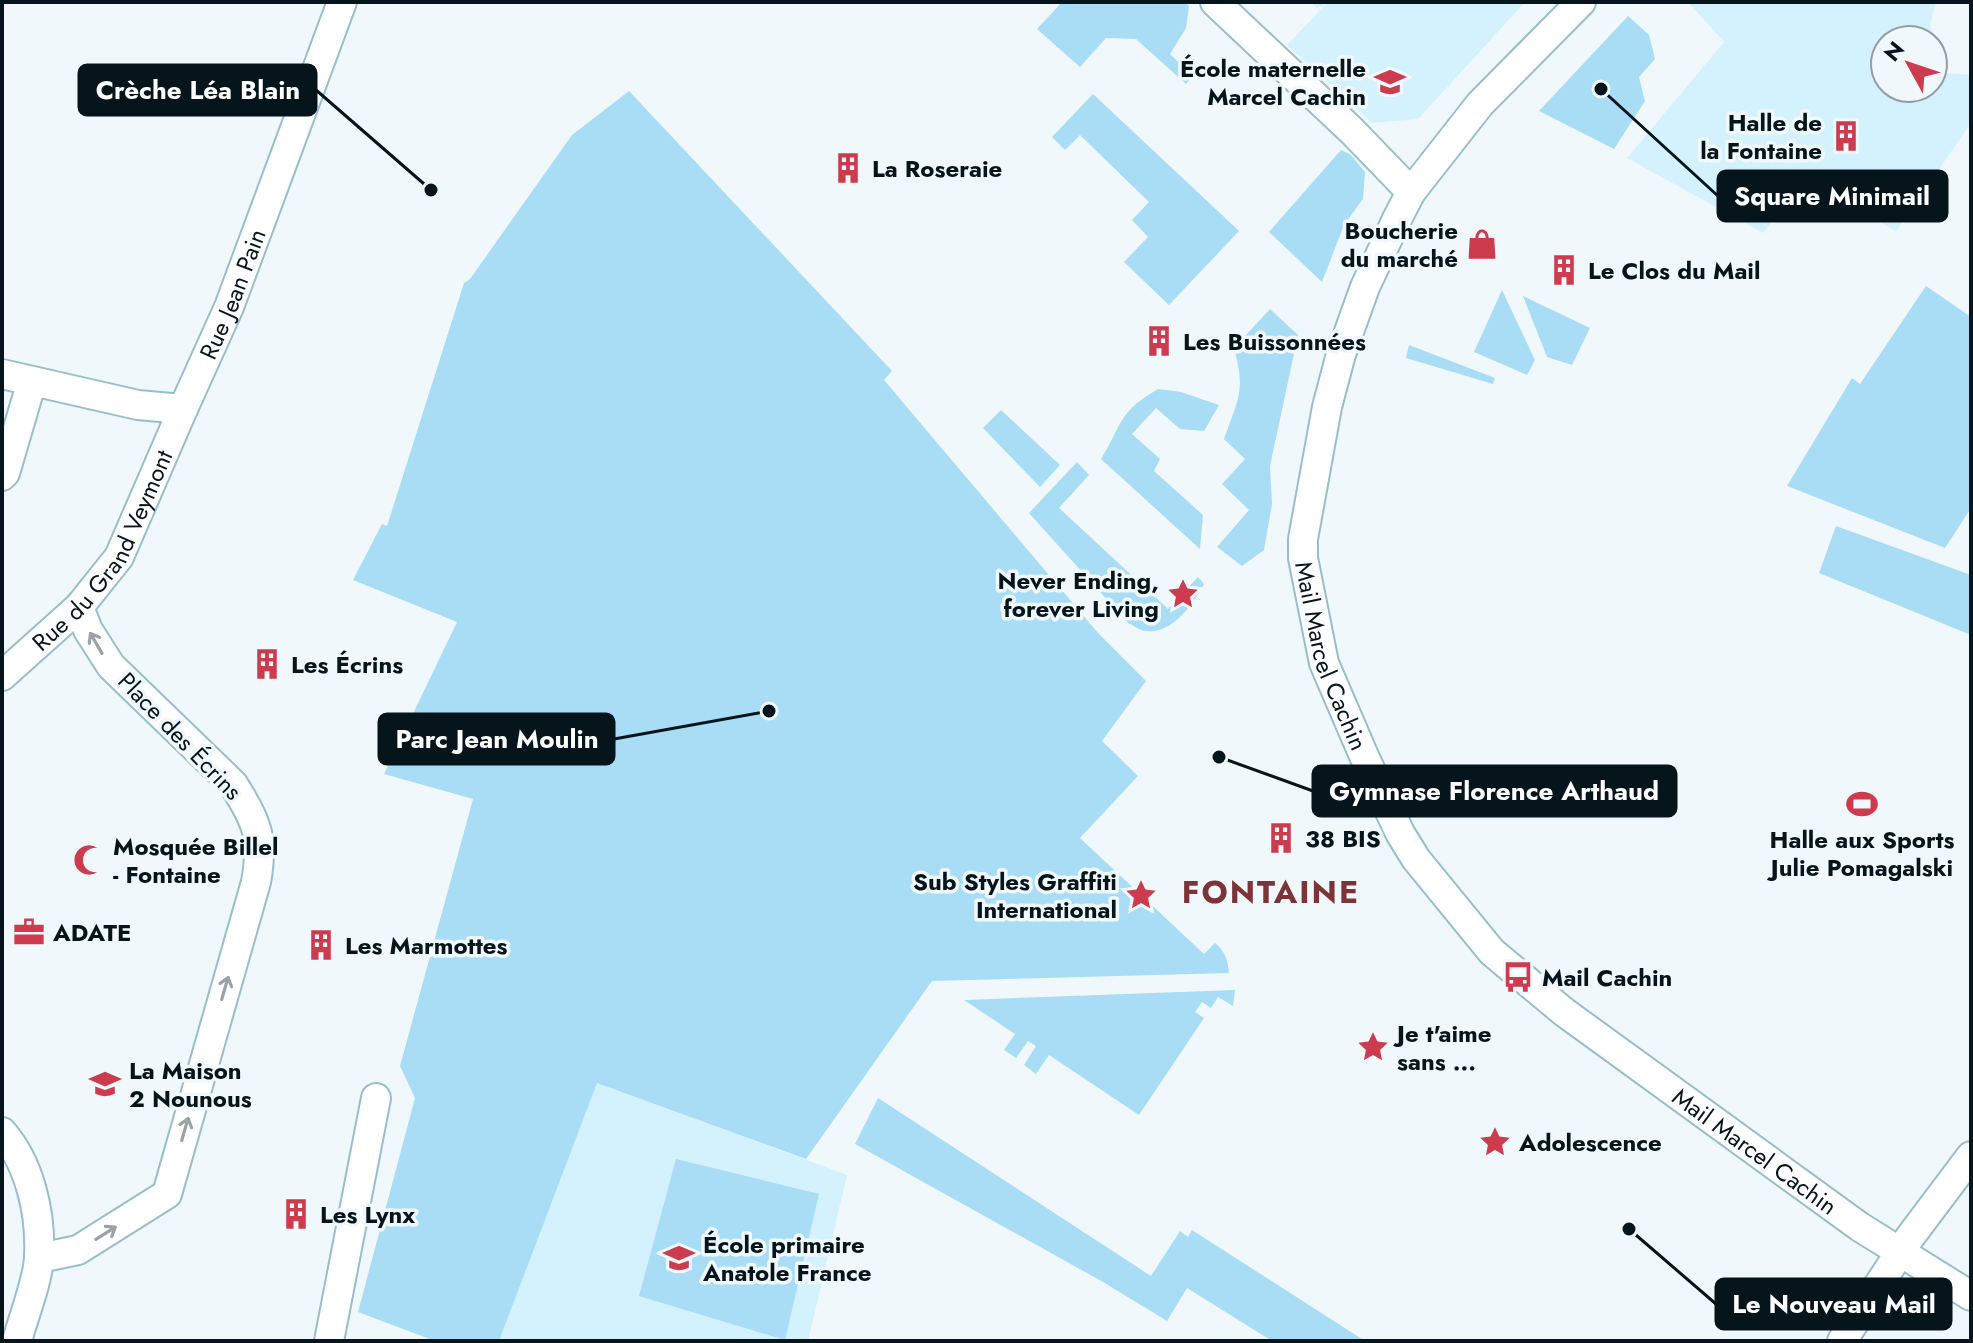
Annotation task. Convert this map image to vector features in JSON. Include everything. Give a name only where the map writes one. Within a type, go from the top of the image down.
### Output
[{"type":"street","name":"Rue Jean Pain","points":[[183,409],[229,307],[342,2]]},
{"type":"street","points":[[1215,2],[1352,131],[1411,192]]},
{"type":"street","name":"Mail Marcel Cachin","points":[[1581,2],[1480,104],[1411,192],[1365,287],[1341,354],[1327,407],[1303,539],[1303,558],[1324,663],[1400,833],[1447,900],[1501,960],[1564,1012],[1860,1227],[1971,1296]]},
{"type":"street","points":[[2,374],[138,405],[183,409]]},
{"type":"street","points":[[2,476],[32,381]]},
{"type":"street","name":"Rue du Grand Veymont","points":[[2,676],[79,607],[119,557],[183,409]]},
{"type":"street","name":"Place des Écrins","points":[[40,1258],[78,1250],[167,1194],[256,882],[261,854],[259,832],[233,784],[111,666],[88,630],[79,607]]},
{"type":"street","points":[[330,1339],[376,1098]]},
{"type":"street","points":[[2,1132],[16,1150],[27,1173],[36,1213],[40,1258],[17,1341]]},
{"type":"street","points":[[1842,1341],[1927,1213],[1971,1156]]},
{"type":"shaded area","points":[[1062,2],[1185,2],[1189,6],[1186,28],[1170,54],[1193,76],[1186,84],[1136,39],[1106,38],[1080,67],[1037,29]]},
{"type":"shaded area","name":"École maternelle Marcel Cachin","points":[[1311,2],[1525,2],[1418,119],[1372,123],[1287,45],[1326,4],[1317,8]]},
{"type":"shaded area","points":[[1688,2],[1936,2],[1930,24],[1869,24],[1869,104],[1949,104],[1949,73],[1971,75],[1971,123],[1896,231],[1840,201],[1790,198],[1763,233],[1627,158],[1724,42]]},
{"type":"shaded area","points":[[1628,16],[1649,35],[1655,59],[1639,77],[1645,101],[1614,149],[1539,111]]},
{"type":"shaded area","points":[[629,91],[892,371],[884,380],[1098,633],[1146,681],[1102,741],[1138,776],[1080,838],[1204,954],[1215,943],[1225,956],[1229,973],[932,981],[806,1159],[597,1083],[499,1341],[435,1341],[358,1312],[415,1098],[400,1066],[473,799],[384,774],[457,622],[353,580],[382,524],[387,526],[464,283],[470,279],[572,135]]},
{"type":"shaded area","points":[[1093,94],[1239,231],[1169,305],[1124,262],[1148,237],[1132,220],[1149,202],[1080,135],[1065,150],[1052,137]]},
{"type":"shaded area","points":[[1341,150],[1350,154],[1365,172],[1363,199],[1344,225],[1322,282],[1269,232]]},
{"type":"shaded area","points":[[1926,286],[1971,317],[1971,508],[1945,548],[1787,486],[1852,378],[1860,384]]},
{"type":"shaded area","points":[[1502,290],[1535,360],[1527,375],[1474,352]]},
{"type":"shaded area","points":[[1523,296],[1590,328],[1572,365],[1547,357]]},
{"type":"shaded area","points":[[1270,309],[1298,335],[1270,466],[1272,504],[1264,550],[1242,566],[1217,547],[1249,510],[1222,484],[1245,459],[1224,439],[1239,395],[1234,348]]},
{"type":"shaded area","points":[[1409,345],[1495,378],[1493,384],[1406,358]]},
{"type":"shaded area","points":[[1158,389],[1181,392],[1219,405],[1204,431],[1180,429],[1156,408],[1132,434],[1160,459],[1154,471],[1203,515],[1200,549],[1101,459],[1128,412]]},
{"type":"shaded area","points":[[1001,410],[1060,465],[1040,487],[983,428]]},
{"type":"shaded area","points":[[1077,462],[1089,475],[1059,508],[1168,609],[1198,577],[1204,584],[1188,609],[1173,623],[1155,631],[1144,631],[1128,623],[1029,513]]},
{"type":"shaded area","points":[[1836,526],[1971,575],[1971,635],[1819,573]]},
{"type":"shaded area","points":[[1235,990],[1233,1006],[1218,997],[1211,1008],[1202,1002],[1195,1012],[1204,1018],[1139,1115],[1049,1055],[1036,1074],[1024,1065],[1036,1046],[1028,1041],[1016,1058],[1004,1050],[1015,1034],[964,1000]]},
{"type":"shaded area","name":"École primaire Anatole France","points":[[597,1082],[847,1175],[808,1341],[499,1341]]},
{"type":"shaded area","points":[[878,1098],[1151,1276],[1180,1231],[1188,1237],[1192,1230],[1365,1341],[1272,1341],[1187,1288],[1167,1321],[855,1144]]},
{"type":"shaded area","points":[[676,1159],[819,1194],[785,1340],[639,1296]]},
{"type":"place","name":"École maternelle Marcel Cachin","points":[[1390,82]]},
{"type":"place","name":"Square Minimail","points":[[1601,89]]},
{"type":"place","name":"Halle de la Fontaine","points":[[1846,136]]},
{"type":"place","name":"La Roseraie","points":[[848,168]]},
{"type":"place","name":"Crèche Léa Blain","points":[[431,190]]},
{"type":"place","name":"Boucherie du marché","points":[[1482,244]]},
{"type":"place","name":"Le Clos du Mail","points":[[1564,270]]},
{"type":"place","name":"Les Buissonnées","points":[[1159,341]]},
{"type":"place","name":"Never Ending, forever Living","points":[[1183,594]]},
{"type":"place","name":"Les Écrins","points":[[267,664]]},
{"type":"place","name":"Parc Jean Moulin","points":[[769,711]]},
{"type":"place","name":"Gymnase Florence Arthaud","points":[[1219,757]]},
{"type":"place","name":"Halle aux Sports Julie Pomagalski","points":[[1862,804]]},
{"type":"place","name":"38 BIS","points":[[1281,838]]},
{"type":"place","name":"Mosquée Billel - Fontaine","points":[[89,860]]},
{"type":"place","name":"Sub Styles Graffiti International","points":[[1141,895]]},
{"type":"place","name":"ADATE","points":[[29,932]]},
{"type":"place","name":"Les Marmottes","points":[[321,945]]},
{"type":"place","name":"Mail Cachin","points":[[1518,977]]},
{"type":"place","name":"Je t'aime sans ...","points":[[1373,1047]]},
{"type":"place","name":"La Maison 2 Nounous","points":[[105,1084]]},
{"type":"place","name":"Adolescence","points":[[1495,1142]]},
{"type":"place","name":"Les Lynx","points":[[296,1214]]},
{"type":"place","name":"Le Nouveau Mail","points":[[1629,1229]]},
{"type":"place","name":"École primaire Anatole France","points":[[679,1258]]},
{"type":"district","name":"FONTAINE","points":[[1271,892]]}]
